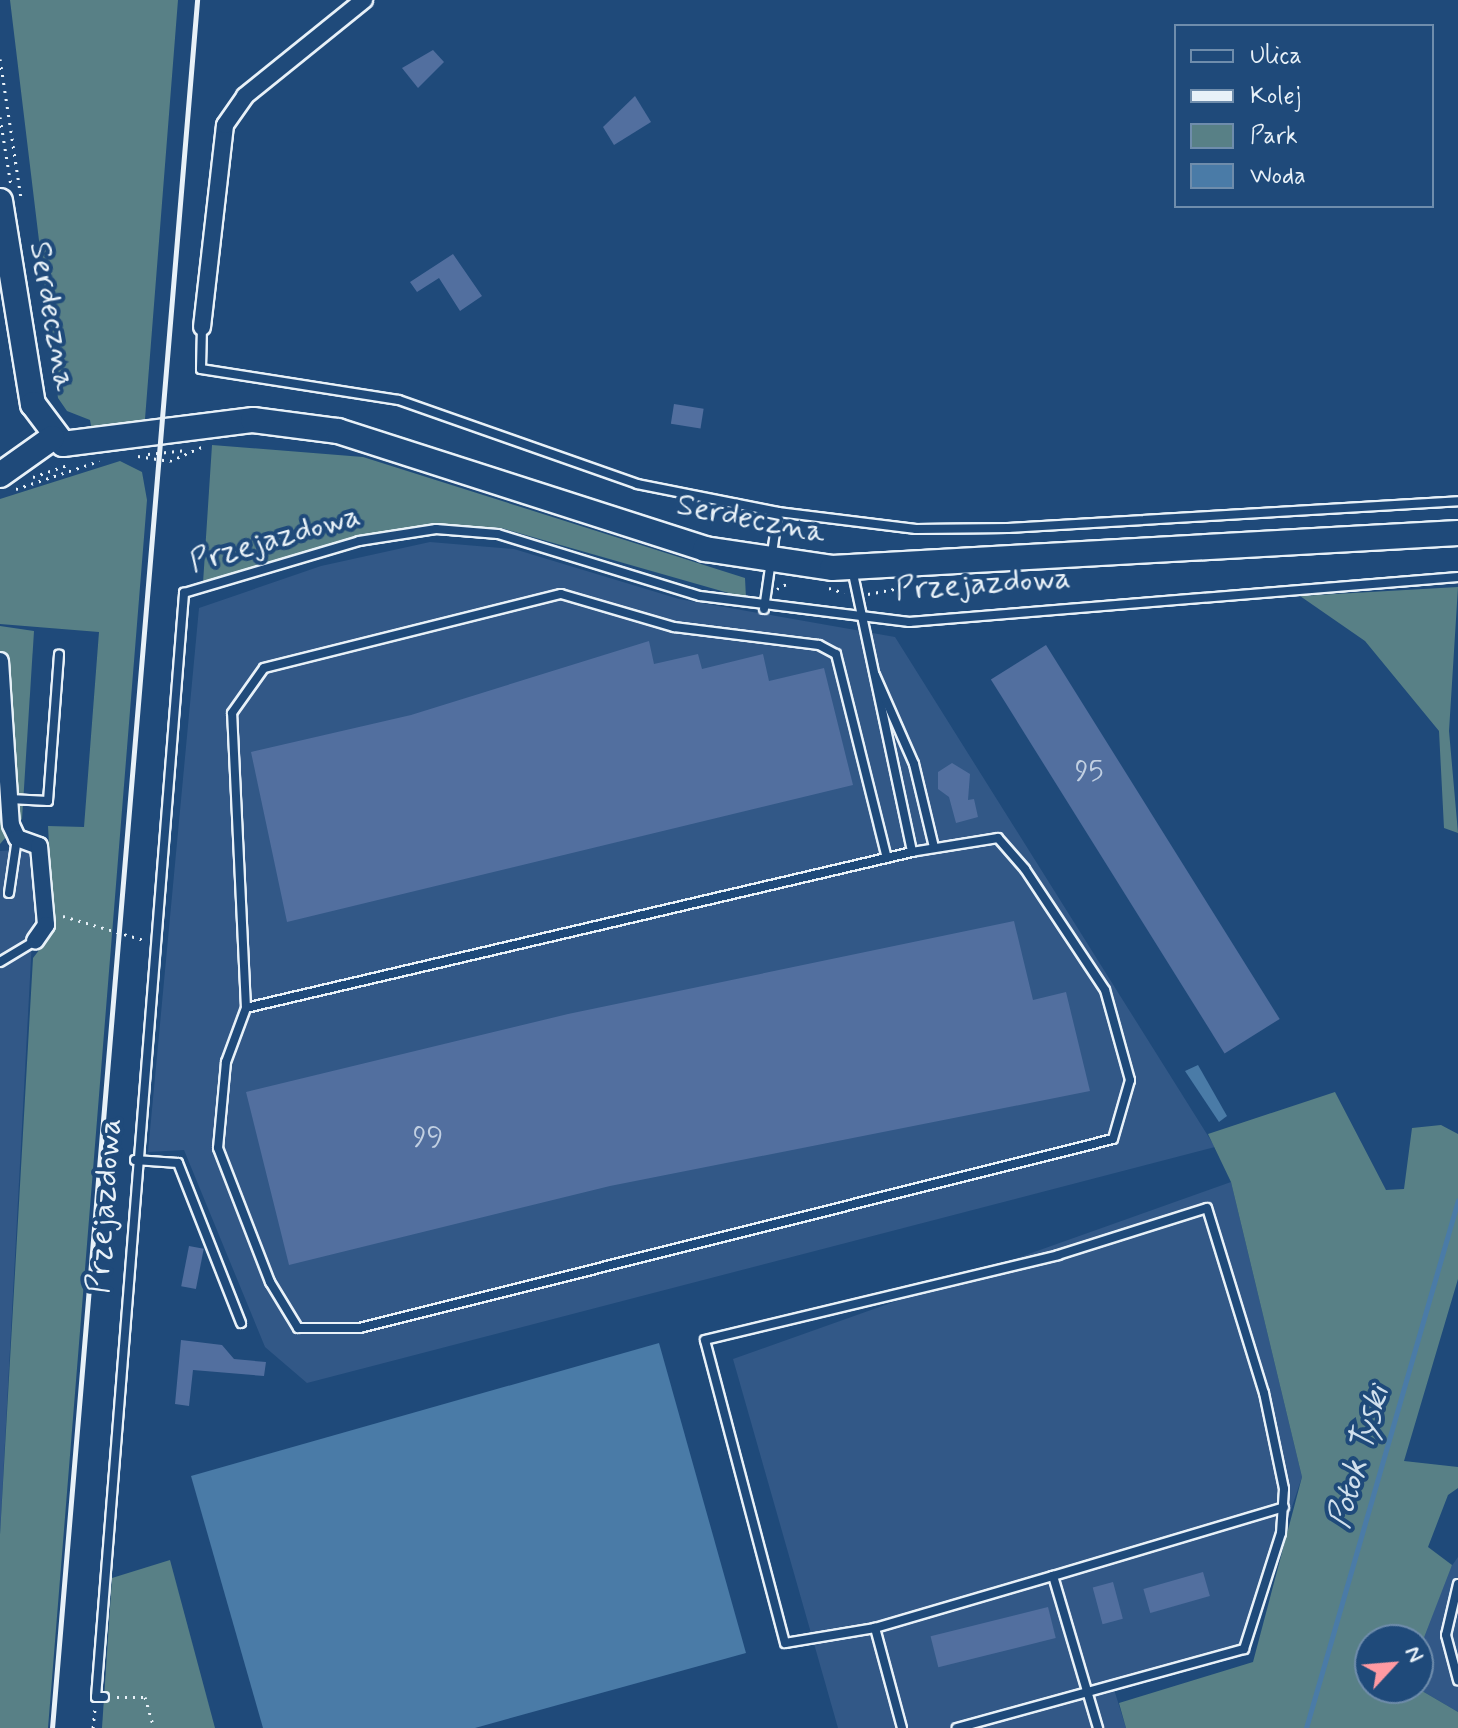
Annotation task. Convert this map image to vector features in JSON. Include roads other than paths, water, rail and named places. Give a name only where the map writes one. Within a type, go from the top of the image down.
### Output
[{"type":"street","points":[[202,327],[225,125],[245,96],[364,0]]},
{"type":"street","name":"Serdeczna","points":[[11,201],[31,392],[52,438]]},
{"type":"street","name":"Serdeczna","points":[[52,438],[81,446],[162,426],[253,420],[338,431],[705,549],[768,576],[854,582],[1458,533]]},
{"type":"street","name":"Serdeczna","points":[[0,475],[52,438]]},
{"type":"street","points":[[0,661],[10,799],[17,838],[39,846],[45,911],[35,941]]},
{"type":"lane","points":[[202,327],[201,369],[399,400],[637,484],[778,512],[916,529],[1008,528],[1458,501]]},
{"type":"lane","points":[[764,609],[778,512]]},
{"type":"lane","name":"Przejazdowa","points":[[100,1697],[151,942],[184,593],[359,541],[436,529],[498,534],[764,609],[909,622],[1458,577]]},
{"type":"lane","points":[[854,582],[866,618],[912,852]]},
{"type":"lane","points":[[246,1008],[887,858],[912,852],[934,847],[998,838],[1105,990],[1130,1080],[1113,1139],[360,1328],[298,1328],[270,1282],[218,1148],[226,1062],[246,1008],[232,713],[264,668],[561,594],[674,627],[819,645],[836,654],[887,858]]},
{"type":"lane","points":[[10,799],[48,801],[59,654]]},
{"type":"lane","points":[[875,674],[914,764],[934,847]]},
{"type":"lane","points":[[9,893],[17,838]]},
{"type":"lane","points":[[0,962],[35,941]]},
{"type":"lane","points":[[135,1160],[178,1163],[241,1323]]},
{"type":"lane","points":[[957,1728],[1244,1649],[1284,1507],[1264,1393],[1207,1208],[1058,1255],[705,1340],[785,1643],[875,1628],[1284,1507]]},
{"type":"lane","points":[[1053,1576],[1098,1728]]},
{"type":"lane","points":[[1458,1584],[1446,1635],[1458,1680]]},
{"type":"lane","points":[[875,1628],[902,1728]]},
{"type":"water","points":[[1198,1065],[1227,1116],[1219,1122],[1185,1071]]},
{"type":"water","points":[[659,1343],[746,1653],[475,1728],[263,1728],[191,1476]]},
{"type":"waterway","name":"Potok Tyski","points":[[1306,1728],[1458,1200]]},
{"type":"railway","points":[[52,1728],[197,0]]}]
